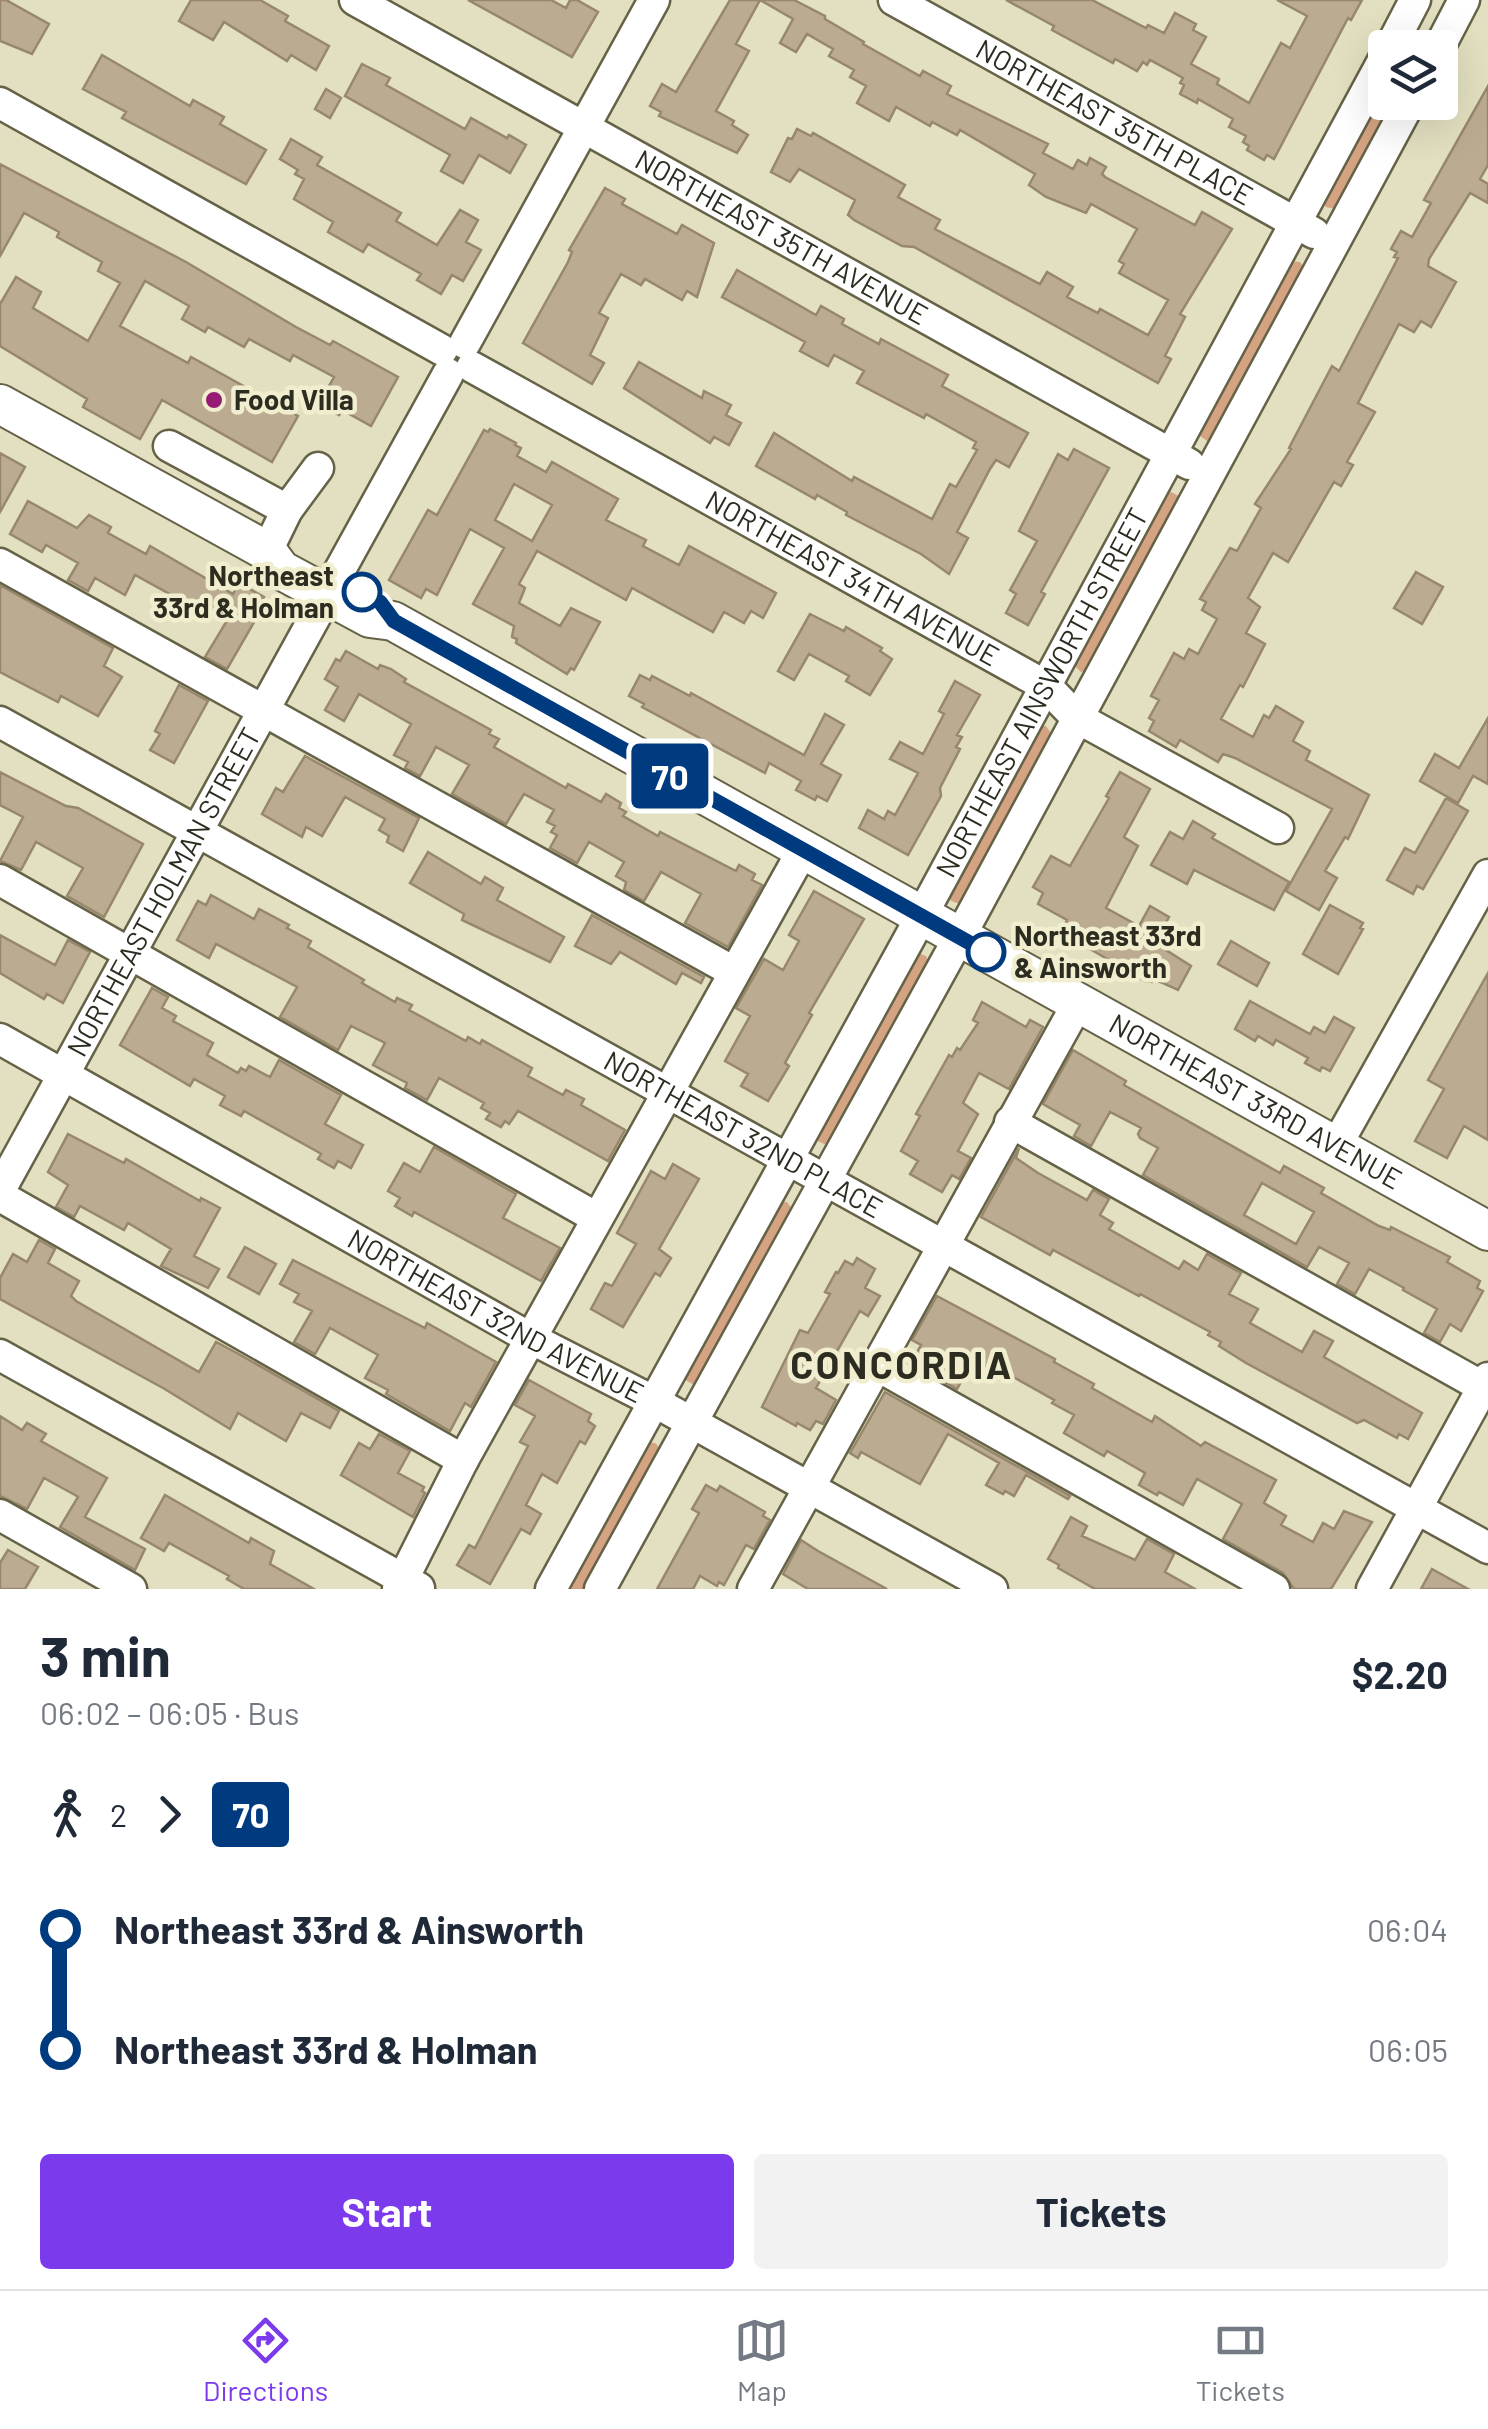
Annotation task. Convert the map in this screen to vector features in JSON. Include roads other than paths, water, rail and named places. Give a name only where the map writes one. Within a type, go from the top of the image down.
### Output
[{"type":"main road","name":"NORTHEAST 33RD AVENUE","points":[[0,404],[267,551],[280,570],[332,586],[370,618],[394,621],[1488,1230]]},
{"type":"street","name":"NORTHEAST 35TH AVENUE","points":[[354,0],[1210,476]]},
{"type":"street","name":"NORTHEAST HOLMAN STREET","points":[[0,1193],[654,0]]},
{"type":"street","name":"NORTHEAST 35TH PLACE","points":[[894,0],[1334,244]]},
{"type":"street","points":[[1400,30],[1416,0]]},
{"type":"street","points":[[1444,30],[1452,4]]},
{"type":"street","name":"NORTHEAST AINSWORTH STREET","points":[[551,1589],[922,916],[1368,89]]},
{"type":"street","name":"NORTHEAST 34TH AVENUE","points":[[0,103],[1046,686],[1076,717],[1278,828]]},
{"type":"street","name":"NORTHEAST AINSWORTH STREET","points":[[600,1589],[959,937],[1400,120]]},
{"type":"street","points":[[169,446],[287,510]]},
{"type":"street","points":[[267,551],[287,510],[318,468]]},
{"type":"street","points":[[218,524],[239,484]]},
{"type":"street","points":[[0,564],[734,972]]},
{"type":"street","name":"NORTHEAST 32ND PLACE","points":[[0,722],[1488,1548]]},
{"type":"street","points":[[0,1355],[408,1586],[463,1460],[802,850]]},
{"type":"street","points":[[1336,1146],[1488,875]]},
{"type":"street","points":[[0,880],[597,1218]]},
{"type":"street","points":[[754,1589],[1078,1003]]},
{"type":"street","name":"NORTHEAST 32ND AVENUE","points":[[0,1039],[530,1338],[692,1422],[992,1589]]},
{"type":"street","points":[[1010,1122],[1486,1385],[1372,1589]]},
{"type":"street","points":[[0,1193],[463,1460]]},
{"type":"street","points":[[876,1365],[1274,1589]]},
{"type":"street","points":[[0,1514],[131,1589]]},
{"type":"place","name":"Food Villa","points":[[214,400]]},
{"type":"place","name":"Northeast 33rd & Holman","points":[[362,592]]},
{"type":"place","name":"Northeast 33rd & Ainsworth","points":[[986,952]]},
{"type":"district","name":"CONCORDIA","points":[[902,1366]]}]
